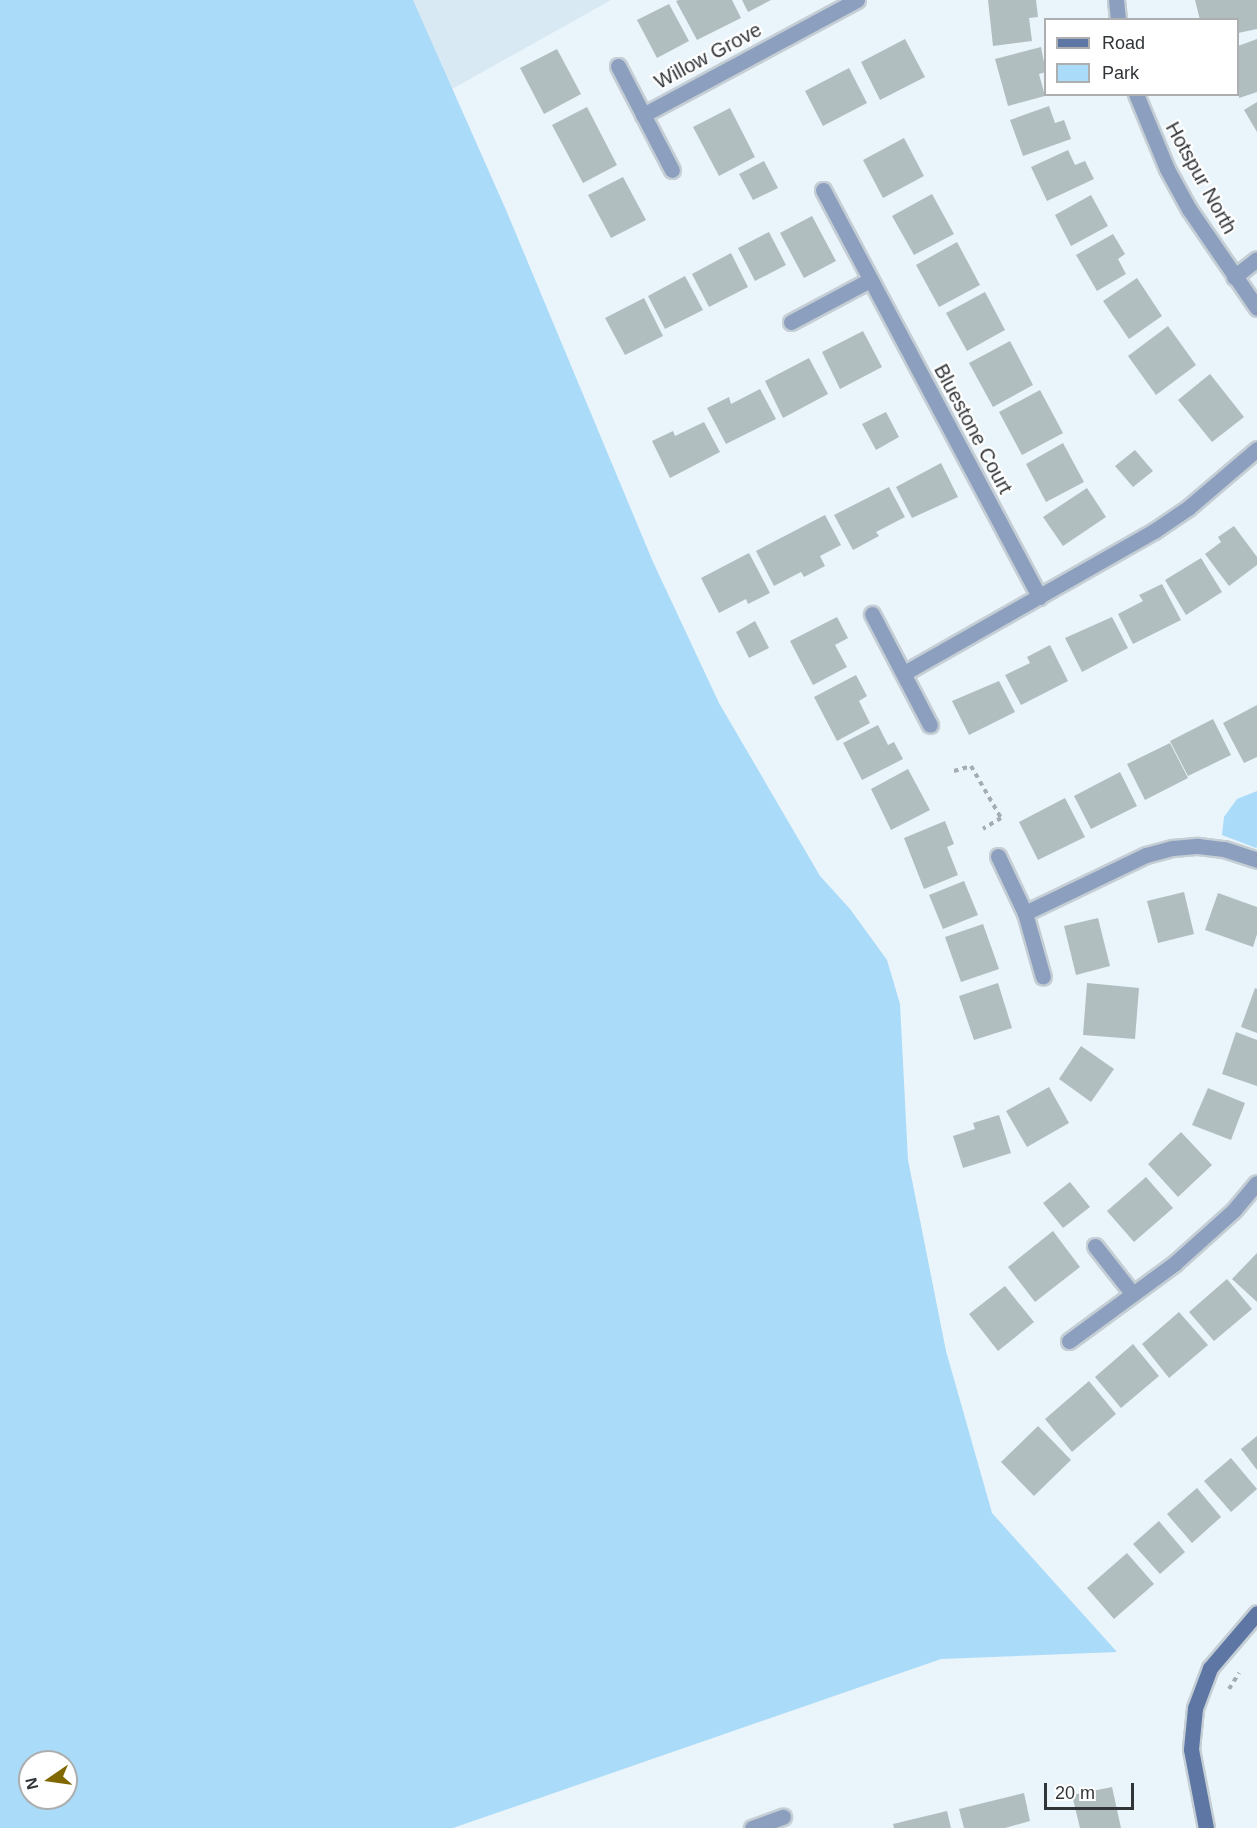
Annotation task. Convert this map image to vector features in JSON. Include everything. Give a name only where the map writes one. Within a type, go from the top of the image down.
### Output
[{"type":"street","name":"Willow Grove","points":[[643,115],[856,0]]},
{"type":"street","points":[[1116,0],[1118,18]]},
{"type":"street","points":[[618,66],[672,170]]},
{"type":"street","name":"Hotspur North","points":[[1137,96],[1167,169],[1189,209],[1257,308]]},
{"type":"street","name":"Bluestone Court","points":[[823,190],[1039,597]]},
{"type":"street","points":[[1234,277],[1257,260]]},
{"type":"street","points":[[791,322],[870,280]]},
{"type":"street","points":[[904,673],[1162,525],[1209,491],[1257,449]]},
{"type":"street","points":[[872,614],[930,725]]},
{"type":"street","points":[[1025,913],[1146,855],[1173,848],[1198,846],[1224,849],[1257,860]]},
{"type":"street","points":[[998,856],[1025,913],[1043,976]]},
{"type":"street","points":[[1069,1341],[1207,1236],[1257,1184]]},
{"type":"street","points":[[1095,1246],[1132,1293]]},
{"type":"street","points":[[1206,1828],[1191,1749],[1195,1708],[1210,1668],[1257,1613]]},
{"type":"street","points":[[752,1828],[783,1817]]},
{"type":"path","points":[[954,771],[971,766],[1001,818],[983,829]]},
{"type":"path","points":[[1226,1695],[1243,1668]]},
{"type":"shaded area","points":[[364,0],[611,0],[413,111]]},
{"type":"green space","points":[[0,0],[413,0],[506,210],[653,562],[719,703],[820,876],[850,909],[887,960],[900,1004],[908,1160],[946,1351],[992,1513],[1117,1652],[941,1659],[453,1828],[0,1828]]},
{"type":"green space","points":[[1257,791],[1256,848],[1222,835],[1224,817],[1237,799]]},
{"type":"building","points":[[732,0],[741,18],[697,40],[676,1]]},
{"type":"building","points":[[742,0],[771,0],[748,12]]},
{"type":"building","points":[[988,0],[1036,0],[1038,17],[1029,18],[1032,41],[993,46]]},
{"type":"building","points":[[1195,0],[1257,0],[1257,29],[1239,33],[1239,18],[1200,18]]},
{"type":"building","points":[[669,4],[689,41],[657,58],[637,20]]},
{"type":"building","points":[[905,39],[925,77],[880,100],[861,62]]},
{"type":"building","points":[[1257,39],[1257,92],[1239,98],[1239,96],[1239,46]]},
{"type":"building","points":[[1041,47],[1044,73],[1039,74],[1045,96],[1008,106],[995,59]]},
{"type":"building","points":[[557,49],[581,94],[544,114],[520,68]]},
{"type":"building","points":[[849,68],[867,103],[823,126],[805,91]]},
{"type":"building","points":[[1257,102],[1257,132],[1244,110]]},
{"type":"building","points":[[1049,106],[1055,123],[1064,120],[1071,139],[1023,156],[1010,120]]},
{"type":"building","points":[[587,107],[617,165],[583,183],[552,125]]},
{"type":"building","points":[[730,108],[755,157],[719,176],[693,127]]},
{"type":"building","points":[[904,138],[924,176],[883,198],[863,160]]},
{"type":"building","points":[[1068,150],[1075,165],[1085,161],[1094,179],[1047,201],[1031,167]]},
{"type":"building","points":[[764,161],[778,188],[753,200],[739,174]]},
{"type":"building","points":[[623,177],[646,220],[611,238],[588,195]]},
{"type":"building","points":[[932,194],[954,234],[914,255],[892,216]]},
{"type":"building","points":[[1091,195],[1108,226],[1071,246],[1055,215]]},
{"type":"building","points":[[812,216],[836,261],[804,278],[780,233]]},
{"type":"building","points":[[769,232],[786,265],[755,281],[738,248]]},
{"type":"building","points":[[1113,234],[1125,254],[1118,259],[1126,274],[1097,291],[1076,255]]},
{"type":"building","points":[[957,242],[980,285],[939,307],[916,265]]},
{"type":"building","points":[[731,253],[748,287],[709,307],[692,274]]},
{"type":"building","points":[[685,276],[703,310],[665,329],[648,296]]},
{"type":"building","points":[[1137,278],[1162,316],[1129,339],[1103,301]]},
{"type":"building","points":[[985,292],[1005,330],[967,351],[946,313]]},
{"type":"building","points":[[644,298],[663,336],[625,355],[605,318]]},
{"type":"building","points":[[1168,326],[1196,365],[1156,395],[1128,356]]},
{"type":"building","points":[[863,331],[882,367],[840,389],[822,352]]},
{"type":"building","points":[[1010,341],[1033,385],[993,407],[969,363]]},
{"type":"building","points":[[809,358],[828,394],[783,418],[765,381]]},
{"type":"building","points":[[1210,374],[1244,417],[1212,442],[1178,400]]},
{"type":"building","points":[[760,389],[776,419],[726,444],[707,408],[729,397],[731,404]]},
{"type":"building","points":[[1040,390],[1063,433],[1022,455],[999,412]]},
{"type":"building","points":[[886,412],[899,437],[876,450],[862,424]]},
{"type":"building","points":[[704,422],[720,452],[670,478],[652,441],[673,431],[675,436]]},
{"type":"building","points":[[1063,443],[1084,482],[1046,502],[1026,464]]},
{"type":"building","points":[[1135,450],[1153,471],[1133,487],[1115,466]]},
{"type":"building","points":[[941,463],[958,497],[912,518],[896,487]]},
{"type":"building","points":[[889,487],[905,517],[876,532],[879,536],[853,550],[834,515]]},
{"type":"building","points":[[1087,488],[1106,517],[1063,546],[1043,517]]},
{"type":"building","points":[[825,515],[841,545],[820,556],[825,566],[804,577],[801,572],[774,586],[756,551]]},
{"type":"building","points":[[1234,526],[1257,557],[1257,565],[1229,586],[1205,554],[1221,542],[1218,537]]},
{"type":"building","points":[[749,553],[770,593],[748,604],[746,599],[719,613],[701,578]]},
{"type":"building","points":[[1201,558],[1222,592],[1186,615],[1165,580]]},
{"type":"building","points":[[1162,584],[1181,620],[1133,644],[1118,614],[1143,601],[1139,595]]},
{"type":"building","points":[[837,617],[848,638],[835,645],[847,667],[813,685],[790,641]]},
{"type":"building","points":[[1112,617],[1128,648],[1082,672],[1065,638]]},
{"type":"building","points":[[755,621],[769,648],[749,658],[736,632]]},
{"type":"building","points":[[1050,645],[1068,681],[1021,705],[1005,675],[1030,663],[1027,657]]},
{"type":"building","points":[[856,675],[867,696],[859,701],[870,723],[837,741],[814,697]]},
{"type":"building","points":[[999,681],[1015,712],[969,735],[952,701]]},
{"type":"building","points":[[1257,705],[1257,757],[1244,763],[1223,723]]},
{"type":"building","points":[[1213,719],[1231,755],[1188,776],[1170,741]]},
{"type":"building","points":[[878,725],[888,745],[894,742],[903,759],[862,780],[843,743]]},
{"type":"building","points":[[1170,743],[1188,778],[1145,800],[1127,764]]},
{"type":"building","points":[[908,769],[930,810],[891,830],[871,789]]},
{"type":"building","points":[[1120,772],[1137,806],[1091,829],[1074,796]]},
{"type":"building","points":[[1065,798],[1085,837],[1038,860],[1019,822]]},
{"type":"building","points":[[945,821],[954,844],[947,847],[958,875],[924,889],[904,838]]},
{"type":"building","points":[[964,881],[978,915],[943,929],[929,895]]},
{"type":"building","points":[[1184,892],[1194,934],[1158,943],[1147,901]]},
{"type":"building","points":[[1218,893],[1257,907],[1257,934],[1253,947],[1205,930]]},
{"type":"building","points":[[1098,918],[1110,966],[1076,975],[1064,926]]},
{"type":"building","points":[[983,924],[999,969],[961,982],[945,937]]},
{"type":"building","points":[[998,983],[1012,1028],[974,1040],[959,996]]},
{"type":"building","points":[[1087,983],[1139,988],[1135,1039],[1083,1035]]},
{"type":"building","points":[[1255,988],[1257,989],[1257,1033],[1241,1027]]},
{"type":"building","points":[[1236,1032],[1257,1040],[1257,1086],[1222,1074]]},
{"type":"building","points":[[1081,1046],[1114,1069],[1091,1102],[1059,1079]]},
{"type":"building","points":[[1049,1087],[1069,1123],[1027,1147],[1006,1111]]},
{"type":"building","points":[[1208,1088],[1245,1103],[1231,1140],[1192,1125]]},
{"type":"building","points":[[999,1115],[1011,1153],[963,1168],[953,1136],[975,1129],[973,1123]]},
{"type":"building","points":[[1181,1132],[1212,1165],[1178,1197],[1148,1164]]},
{"type":"building","points":[[1146,1177],[1173,1208],[1134,1242],[1107,1211]]},
{"type":"building","points":[[1070,1182],[1090,1207],[1063,1228],[1043,1203]]},
{"type":"building","points":[[1053,1231],[1080,1267],[1035,1302],[1008,1267]]},
{"type":"building","points":[[1257,1253],[1257,1302],[1232,1279]]},
{"type":"building","points":[[1227,1279],[1252,1309],[1214,1341],[1189,1312]]},
{"type":"building","points":[[1005,1286],[1034,1322],[998,1351],[969,1314]]},
{"type":"building","points":[[1179,1312],[1208,1345],[1169,1378],[1142,1344]]},
{"type":"building","points":[[1133,1344],[1159,1376],[1121,1408],[1095,1377]]},
{"type":"building","points":[[1089,1381],[1116,1414],[1072,1452],[1045,1419]]},
{"type":"building","points":[[1038,1426],[1071,1460],[1034,1496],[1001,1462]]},
{"type":"building","points":[[1257,1436],[1257,1470],[1241,1449]]},
{"type":"building","points":[[1231,1458],[1257,1489],[1231,1512],[1204,1481]]},
{"type":"building","points":[[1197,1488],[1221,1517],[1192,1543],[1167,1514]]},
{"type":"building","points":[[1159,1521],[1185,1552],[1160,1574],[1133,1544]]},
{"type":"building","points":[[1127,1553],[1154,1584],[1114,1619],[1087,1588]]},
{"type":"building","points":[[1112,1787],[1121,1828],[1080,1828],[1072,1795]]},
{"type":"building","points":[[1024,1793],[1030,1821],[1005,1828],[964,1828],[959,1809]]},
{"type":"building","points":[[947,1811],[951,1828],[894,1828],[893,1824]]}]
